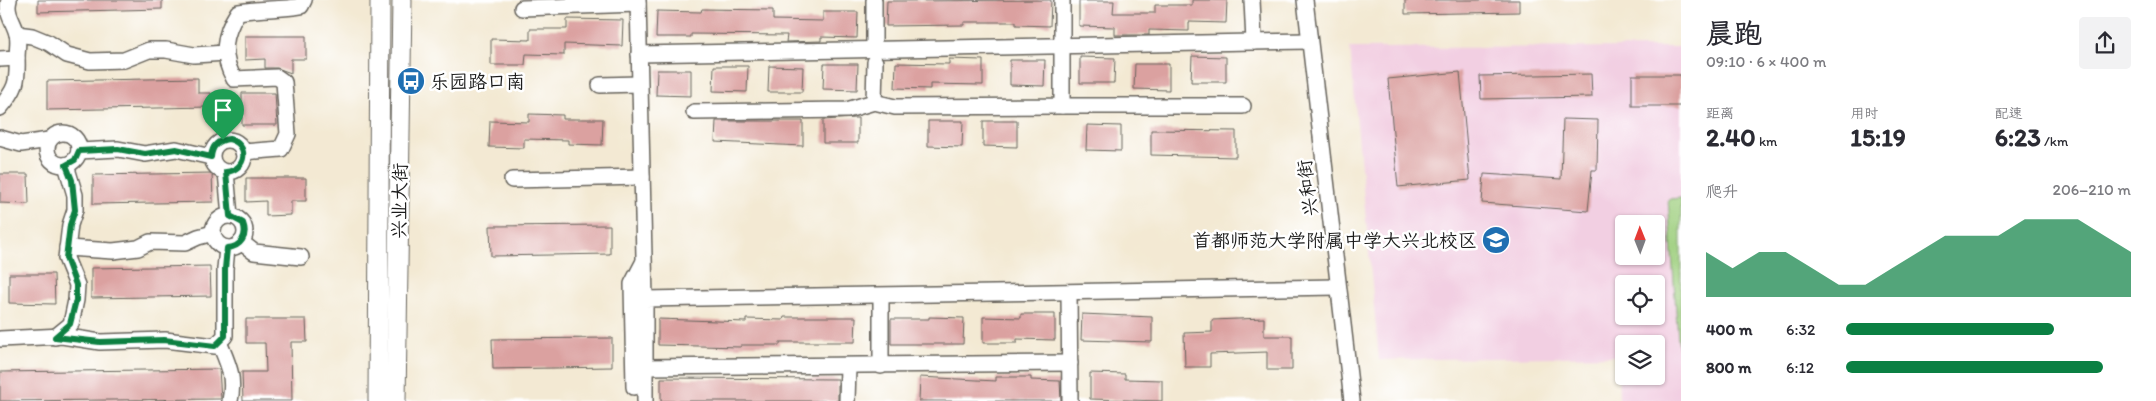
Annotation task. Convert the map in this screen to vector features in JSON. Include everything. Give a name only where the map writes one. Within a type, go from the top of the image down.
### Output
[{"type":"main road","name":"兴业大街","points":[[378,401],[380,0]]},
{"type":"main road","name":"兴业大街","points":[[396,401],[402,0]]},
{"type":"street","points":[[0,108],[14,91],[18,74],[17,34],[12,25],[7,6],[9,0]]},
{"type":"street","points":[[243,152],[281,149],[288,134],[284,82],[277,77],[234,79],[228,69],[226,53],[228,27],[238,12],[258,8],[301,6],[304,0]]},
{"type":"street","points":[[874,0],[874,102]]},
{"type":"street","points":[[1062,0],[1062,106]]},
{"type":"street","points":[[1252,0],[1254,42]]},
{"type":"street","name":"兴和街","points":[[1305,0],[1352,401]]},
{"type":"street","points":[[522,8],[638,2],[645,299],[645,401]]},
{"type":"street","points":[[17,34],[32,36],[49,43],[67,55],[90,61],[124,60],[149,50],[166,50],[194,55],[226,53]]},
{"type":"street","points":[[639,54],[874,56],[1062,45],[1310,41]]},
{"type":"street","points":[[0,59],[17,58]]},
{"type":"street","points":[[600,84],[639,84]]},
{"type":"street","points":[[694,112],[847,110],[874,102],[895,107],[1243,106]]},
{"type":"street","points":[[0,138],[20,144],[49,140],[58,134],[69,134],[77,141],[79,151],[75,160],[66,165],[56,164],[46,151],[49,140]]},
{"type":"street","points":[[223,140],[234,140],[242,147],[243,152],[244,157],[240,166],[236,170],[226,172],[216,167],[211,157],[214,146],[223,140]]},
{"type":"street","points":[[79,151],[118,149],[145,154],[176,149],[211,157]]},
{"type":"street","points":[[55,337],[72,321],[76,300],[76,285],[66,258],[75,210],[72,180],[66,165]]},
{"type":"street","points":[[226,172],[230,216]]},
{"type":"street","points":[[512,180],[642,177]]},
{"type":"street","points":[[0,339],[55,337],[89,341],[164,340],[215,346],[225,336],[225,269],[234,245],[245,233],[245,228],[239,220],[230,216],[219,219],[213,228],[212,234],[217,244],[234,245],[254,252],[301,257]]},
{"type":"street","points":[[67,248],[113,251],[138,248],[150,242],[185,243],[198,237],[212,234]]},
{"type":"street","points":[[634,388],[632,284],[644,262]]},
{"type":"street","points":[[645,299],[1338,287]]},
{"type":"street","points":[[1069,293],[1070,401]]},
{"type":"street","points":[[881,296],[881,366]]},
{"type":"street","points":[[72,321],[80,324],[87,331],[89,341]]},
{"type":"street","points":[[219,342],[229,363],[232,378],[230,401]]},
{"type":"street","points":[[645,368],[1070,363]]},
{"type":"street","points":[[848,367],[848,401]]},
{"type":"shaded area","name":"首都师范大学附属中学大兴北校区","points":[[1681,47],[1681,401],[1619,401],[1619,385],[1665,385],[1665,335],[1615,335],[1615,356],[1379,360],[1350,48]]},
{"type":"green space","points":[[1681,198],[1681,353],[1679,353],[1668,199]]},
{"type":"building","points":[[38,0],[162,0],[162,9],[38,12]]},
{"type":"building","points":[[1051,0],[1050,26],[1016,25],[1016,22],[964,22],[964,25],[886,26],[887,1]]},
{"type":"building","points":[[1192,0],[1227,0],[1226,23],[1189,22],[1189,31],[1149,30],[1149,35],[1115,35],[1115,27],[1079,26],[1079,1],[1114,1],[1113,13],[1155,13],[1155,5],[1192,5]]},
{"type":"building","points":[[1405,0],[1519,0],[1519,12],[1405,14]]},
{"type":"building","points":[[702,9],[773,10],[773,20],[823,21],[823,12],[858,12],[857,38],[821,37],[821,41],[786,42],[787,35],[691,34],[691,37],[656,37],[657,11],[701,12]]},
{"type":"building","points":[[567,19],[623,20],[622,46],[564,44],[564,55],[526,54],[525,65],[491,65],[491,39],[530,40],[530,29],[567,29]]},
{"type":"building","points":[[245,36],[306,36],[306,59],[291,59],[291,73],[277,68],[265,68],[265,59],[245,60]]},
{"type":"building","points":[[1192,56],[1226,57],[1226,82],[1191,82]]},
{"type":"building","points":[[1080,57],[1115,58],[1114,83],[1080,83]]},
{"type":"building","points":[[949,59],[983,60],[983,85],[930,84],[930,89],[895,88],[896,63],[949,64]]},
{"type":"building","points":[[1010,60],[1045,60],[1044,86],[1010,85]]},
{"type":"building","points":[[824,64],[858,64],[857,90],[823,89]]},
{"type":"building","points":[[1135,64],[1169,64],[1169,90],[1134,89]]},
{"type":"building","points":[[714,66],[748,66],[747,92],[713,91]]},
{"type":"building","points":[[769,66],[803,67],[802,92],[768,92]]},
{"type":"building","points":[[657,70],[691,70],[691,96],[656,95]]},
{"type":"building","points":[[1460,72],[1470,180],[1398,187],[1388,79]]},
{"type":"building","points":[[1591,74],[1592,97],[1481,99],[1480,76]]},
{"type":"building","points":[[1632,75],[1681,75],[1681,106],[1632,106]]},
{"type":"building","points":[[198,78],[198,93],[211,93],[211,107],[47,110],[47,81]]},
{"type":"building","points":[[242,93],[275,93],[277,125],[242,125]]},
{"type":"building","points":[[529,114],[563,115],[563,119],[603,119],[602,145],[568,144],[568,140],[524,139],[524,148],[489,147],[490,121],[529,122]]},
{"type":"building","points":[[858,118],[858,143],[823,143],[823,120]]},
{"type":"building","points":[[1563,119],[1598,120],[1597,170],[1592,170],[1588,211],[1482,203],[1484,174],[1561,179]]},
{"type":"building","points":[[716,121],[803,121],[803,146],[715,142]]},
{"type":"building","points":[[928,121],[963,121],[962,147],[928,146]]},
{"type":"building","points":[[983,121],[1017,121],[1017,147],[983,146]]},
{"type":"building","points":[[1087,125],[1121,126],[1121,151],[1086,150]]},
{"type":"building","points":[[1151,130],[1236,131],[1236,157],[1151,155]]},
{"type":"building","points":[[212,173],[213,202],[93,204],[93,175]]},
{"type":"building","points":[[0,174],[28,174],[29,204],[0,203]]},
{"type":"building","points":[[246,178],[306,178],[306,201],[291,201],[291,215],[266,216],[266,201],[246,202]]},
{"type":"building","points":[[610,225],[610,254],[491,256],[490,226]]},
{"type":"building","points":[[210,266],[211,296],[91,298],[91,268]]},
{"type":"building","points":[[9,274],[54,274],[55,304],[9,303]]},
{"type":"building","points":[[1021,314],[1055,314],[1055,340],[1017,339],[1017,343],[983,343],[983,317],[1021,318]]},
{"type":"building","points":[[1082,314],[1152,317],[1152,342],[1081,340]]},
{"type":"building","points":[[784,317],[856,317],[855,342],[780,342],[780,345],[741,345],[741,347],[658,345],[658,319],[746,322],[746,319],[783,320]]},
{"type":"building","points":[[929,317],[964,318],[963,344],[891,344],[891,319],[929,319]]},
{"type":"building","points":[[1264,318],[1264,336],[1292,336],[1292,370],[1267,370],[1267,352],[1210,354],[1210,367],[1185,367],[1184,333],[1212,332],[1212,320]]},
{"type":"building","points":[[246,319],[306,319],[307,342],[291,342],[292,401],[243,401],[242,372],[266,372],[265,343],[246,343]]},
{"type":"building","points":[[612,338],[612,367],[493,369],[492,339]]},
{"type":"building","points":[[219,369],[221,399],[0,401],[0,372]]},
{"type":"building","points":[[1090,373],[1125,374],[1125,379],[1162,380],[1162,401],[1090,399]]},
{"type":"building","points":[[920,377],[996,381],[996,377],[1031,377],[1031,380],[1060,381],[1061,401],[919,401]]},
{"type":"building","points":[[661,378],[838,379],[838,401],[661,401]]},
{"type":"place","name":"乐园路口南","points":[[411,81]]},
{"type":"place","name":"首都师范大学附属中学大兴北校区","points":[[1496,240]]},
{"type":"route","points":[[223,140],[234,140],[242,147],[243,162],[236,170],[226,172],[230,216],[243,223],[245,228],[244,238],[241,242],[237,246],[227,248],[225,269],[225,336],[215,346],[164,340],[100,342],[62,336],[55,337],[70,324],[76,300],[76,285],[66,258],[70,225],[75,210],[75,195],[66,165],[75,160],[79,151],[101,149],[118,149],[145,154],[176,149],[211,157],[214,146],[223,140]]}]
